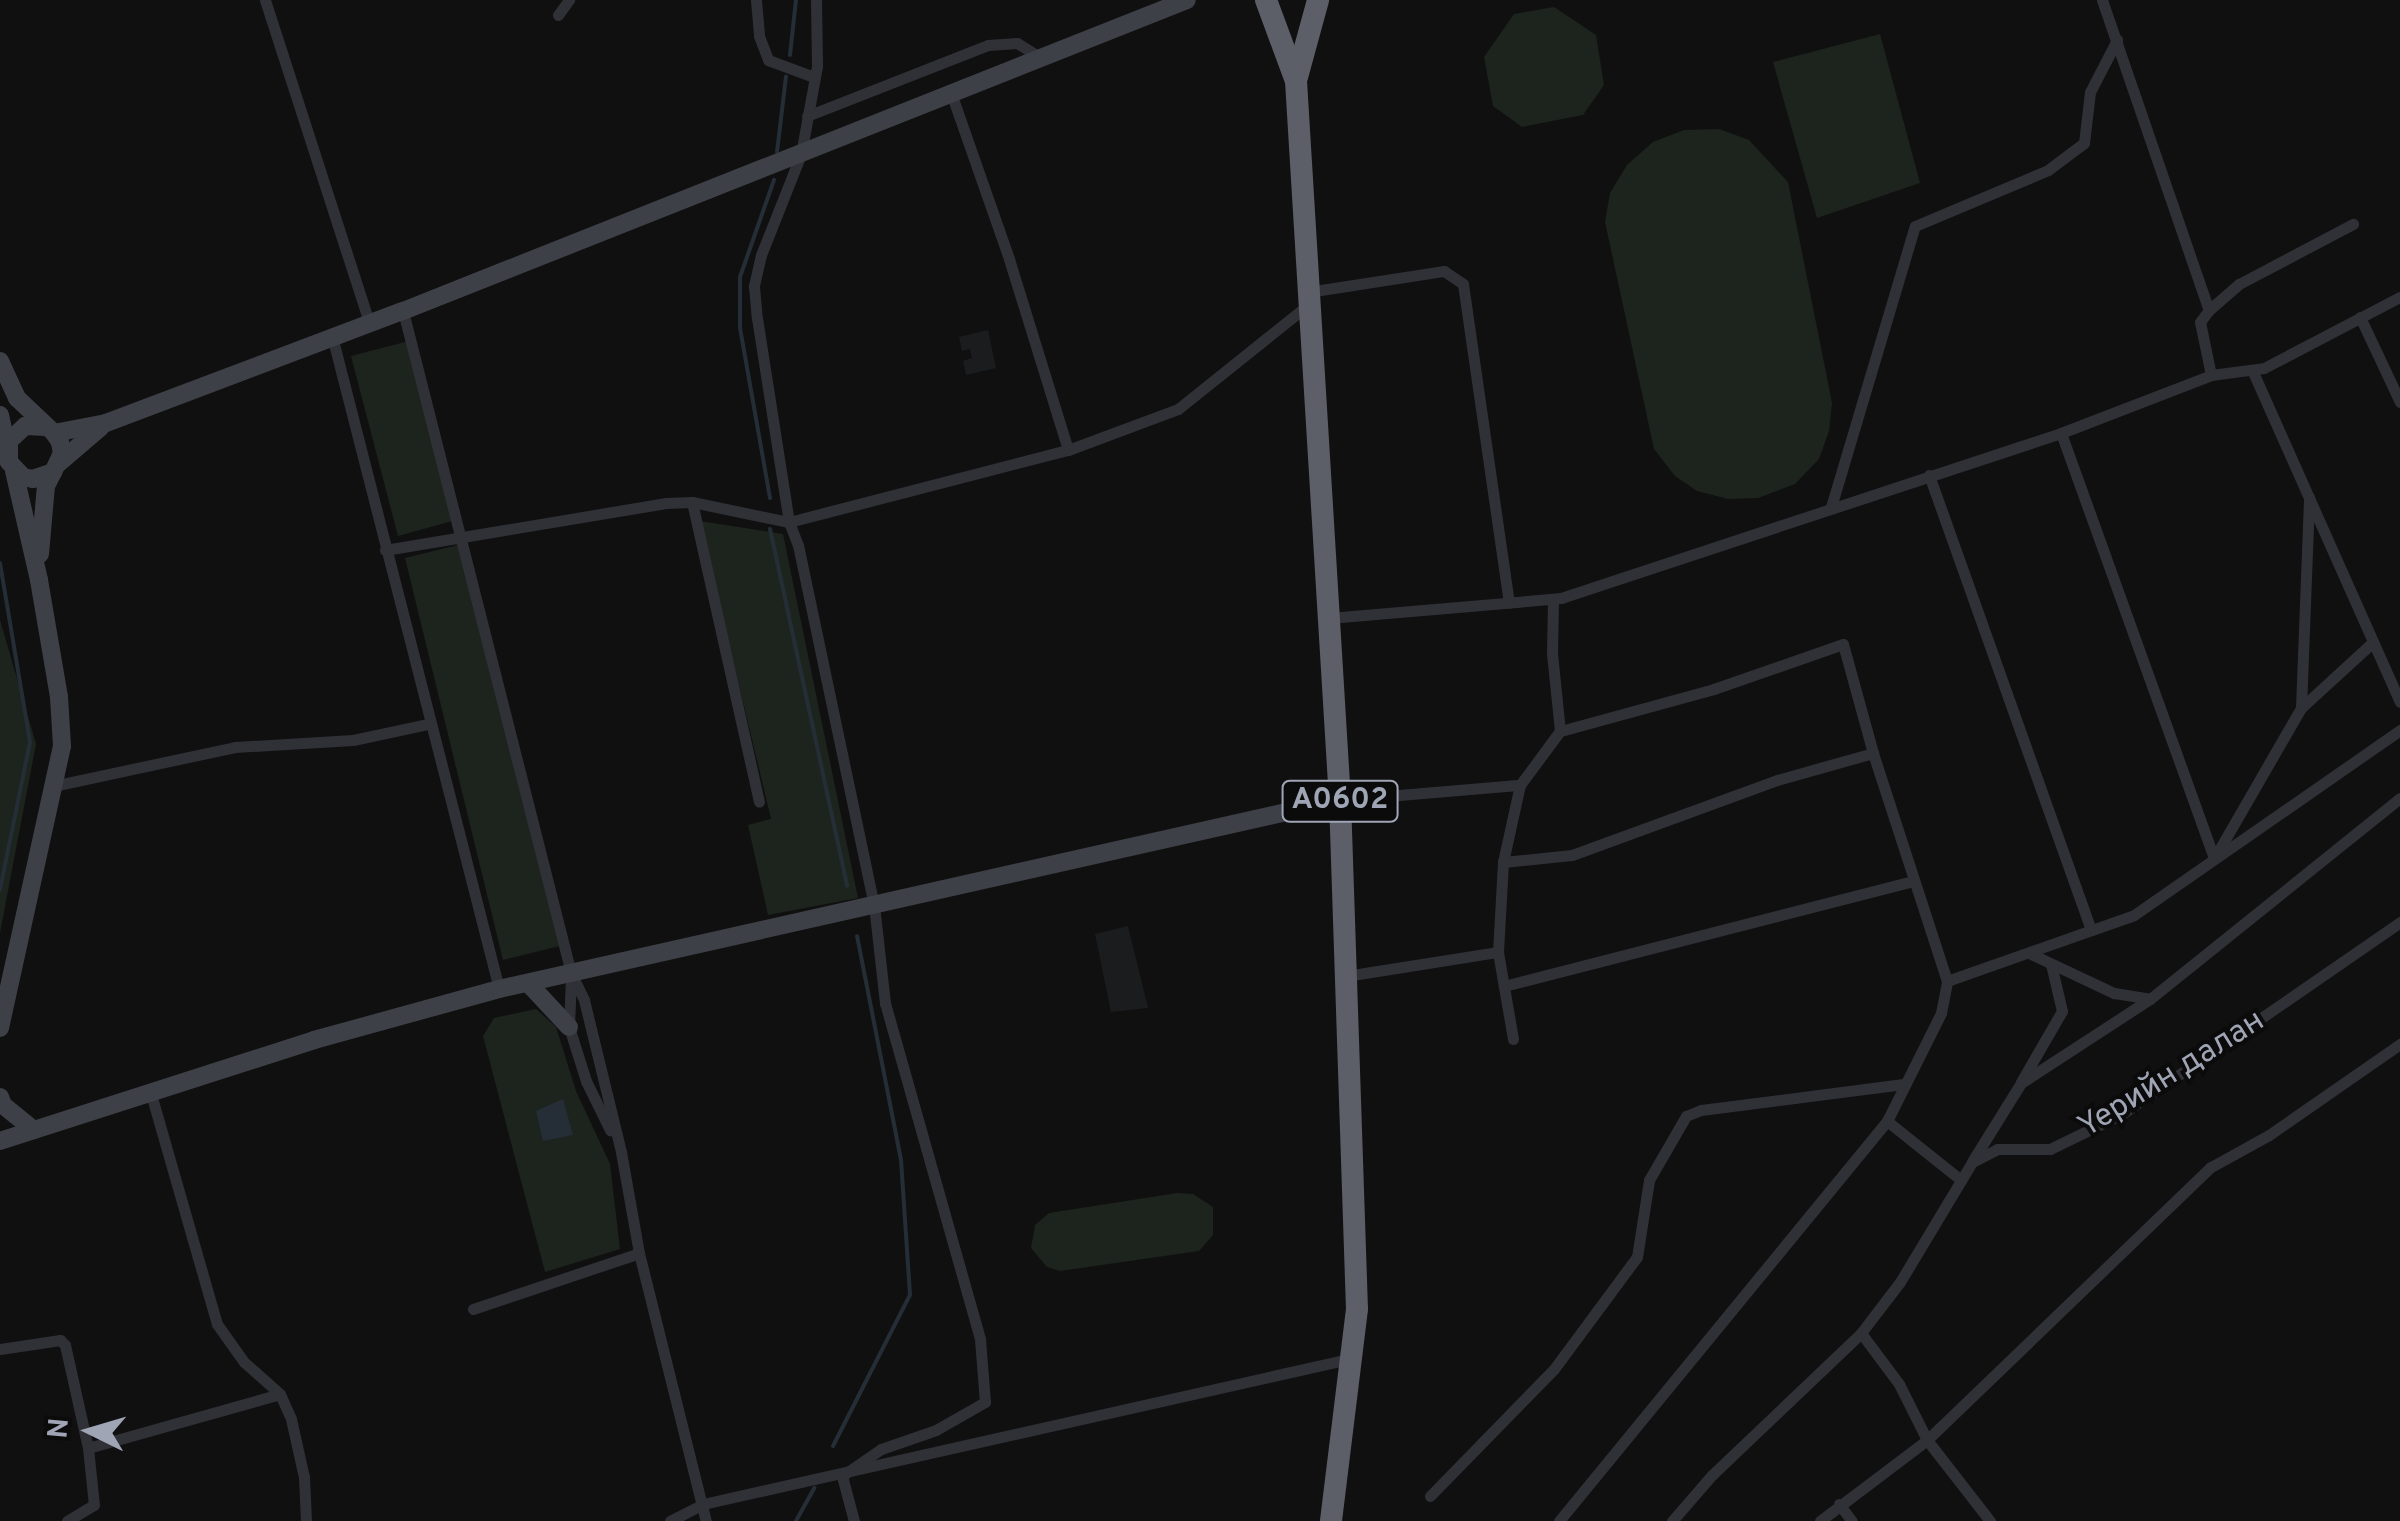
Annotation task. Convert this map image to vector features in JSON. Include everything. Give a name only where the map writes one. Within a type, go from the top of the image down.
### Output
[{"type":"highway","name":"A0602","points":[[1266,0],[1283,6],[1316,0],[1296,81],[1340,800],[1357,1309],[1331,1521]]},
{"type":"highway","name":"A0602","points":[[1266,0],[1296,81]]},
{"type":"street","points":[[265,0],[369,322]]},
{"type":"street","points":[[558,16],[570,0]]},
{"type":"street","points":[[756,0],[759,36],[768,60],[814,77]]},
{"type":"street","points":[[816,0],[814,77],[800,154],[761,255],[754,286],[789,522],[798,544],[874,905],[886,1004],[980,1339],[985,1402],[936,1430],[882,1449],[842,1476]]},
{"type":"street","points":[[2102,0],[2209,310]]},
{"type":"street","points":[[8,462],[16,432],[35,425],[50,430],[106,424],[402,311],[1179,1]]},
{"type":"street","points":[[1831,507],[1915,226],[2048,170],[2084,143],[2090,92],[2117,40]]},
{"type":"street","points":[[807,116],[988,45],[1016,42],[1040,57]]},
{"type":"street","points":[[951,93],[1009,260],[1068,450]]},
{"type":"street","points":[[2211,374],[2200,322],[2209,310],[2239,284],[2353,224]]},
{"type":"street","points":[[385,550],[692,502],[789,522],[1068,450],[1178,408],[1308,298],[1444,271],[1464,284],[1509,603]]},
{"type":"street","points":[[1328,618],[1553,599],[2060,433],[2211,374],[2253,372],[2400,297]]},
{"type":"street","points":[[402,311],[463,537],[571,973],[584,1000],[621,1152],[639,1253],[706,1521]]},
{"type":"street","points":[[2360,316],[2400,402]]},
{"type":"street","points":[[332,336],[498,990]]},
{"type":"street","points":[[0,361],[17,398],[50,430],[62,453],[42,518],[39,580]]},
{"type":"street","points":[[2253,372],[2400,702]]},
{"type":"street","points":[[0,416],[39,580],[59,697],[62,746],[0,1028]]},
{"type":"street","points":[[8,462],[34,480],[56,468],[106,424]]},
{"type":"street","points":[[2060,433],[2214,858]]},
{"type":"street","points":[[1929,475],[2091,930]]},
{"type":"street","points":[[2301,708],[2309,497]]},
{"type":"street","points":[[692,502],[760,802]]},
{"type":"street","points":[[1553,599],[1552,654],[1560,731]]},
{"type":"street","points":[[2214,858],[2301,708],[2372,643]]},
{"type":"street","points":[[1514,1039],[1498,952],[1503,862],[1520,785],[1560,731],[1714,689],[1843,644],[1873,753],[1947,980],[1942,1013],[1887,1121],[1559,1521]]},
{"type":"street","points":[[53,786],[236,746],[353,740],[428,724]]},
{"type":"street","points":[[1947,980],[2031,954],[2134,914],[2400,730]]},
{"type":"street","points":[[1503,862],[1572,855],[1777,780],[1873,753]]},
{"type":"street","points":[[0,1141],[314,1040],[498,990],[1340,800],[1520,785]]},
{"type":"street","points":[[2020,1083],[2150,999],[2400,798]]},
{"type":"street","points":[[1504,986],[1914,881]]},
{"type":"street","name":"Үерийн далан","points":[[1972,1162],[1997,1149],[2050,1148],[2122,1114],[2400,922]]},
{"type":"street","points":[[1346,976],[1498,952]]},
{"type":"street","points":[[2031,954],[2114,993],[2150,999]]},
{"type":"street","points":[[1672,1521],[1712,1474],[1861,1332],[1900,1282],[2062,1011],[2052,964]]},
{"type":"street","points":[[571,973],[570,1027],[586,1081],[621,1152]]},
{"type":"street","points":[[528,983],[570,1027]]},
{"type":"street","points":[[1820,1521],[1926,1440],[2211,1167],[2269,1135],[2400,1044]]},
{"type":"street","points":[[1430,1496],[1554,1369],[1637,1257],[1649,1180],[1686,1116],[1701,1110],[1905,1084]]},
{"type":"street","points":[[152,1094],[217,1324],[244,1362],[280,1394],[304,1477],[306,1521]]},
{"type":"street","points":[[0,1097],[34,1130]]},
{"type":"street","points":[[1887,1121],[1961,1180]]},
{"type":"street","points":[[473,1309],[639,1253]]},
{"type":"street","points":[[1861,1332],[1898,1384],[1926,1440],[1990,1521]]},
{"type":"street","points":[[0,1350],[60,1340],[65,1345],[88,1448],[94,1505],[67,1521]]},
{"type":"street","points":[[670,1521],[703,1504],[842,1476],[1352,1358]]},
{"type":"street","points":[[88,1448],[280,1394]]},
{"type":"street","points":[[842,1476],[854,1521]]},
{"type":"street","points":[[1839,1504],[1852,1521]]},
{"type":"shaded area","points":[[1554,7],[1596,35],[1604,85],[1583,115],[1522,127],[1493,106],[1484,57],[1514,14]]},
{"type":"shaded area","points":[[1880,34],[1920,183],[1817,218],[1773,62]]},
{"type":"shaded area","points":[[1719,129],[1749,140],[1788,182],[1832,403],[1829,431],[1819,459],[1795,484],[1758,498],[1728,499],[1697,491],[1675,476],[1654,449],[1605,222],[1610,193],[1627,165],[1653,142],[1684,130]]},
{"type":"shaded area","points":[[988,330],[996,368],[966,375],[963,361],[972,358],[970,349],[962,351],[959,337]]},
{"type":"shaded area","points":[[409,341],[456,520],[398,536],[351,356]]},
{"type":"shaded area","points":[[700,521],[783,534],[858,898],[768,915],[748,825],[771,819]]},
{"type":"shaded area","points":[[462,544],[560,946],[503,960],[405,558]]},
{"type":"shaded area","points":[[0,620],[36,744],[0,933]]},
{"type":"shaded area","points":[[1128,926],[1148,1008],[1111,1012],[1095,934]]},
{"type":"shaded area","points":[[536,1009],[556,1027],[576,1091],[610,1164],[620,1249],[545,1272],[483,1036],[494,1018]]},
{"type":"shaded area","points":[[563,1099],[573,1135],[543,1141],[536,1111]]},
{"type":"shaded area","points":[[1177,1193],[1193,1194],[1213,1207],[1213,1235],[1199,1251],[1060,1271],[1047,1267],[1031,1248],[1035,1225],[1049,1213]]},
{"type":"waterway","points":[[790,55],[796,0]]},
{"type":"waterway","points":[[777,152],[786,77]]},
{"type":"waterway","points":[[770,498],[740,327],[740,277],[774,180]]},
{"type":"waterway","points":[[770,529],[847,886]]},
{"type":"waterway","points":[[0,563],[30,742],[0,890]]},
{"type":"waterway","points":[[833,1446],[910,1295],[901,1160],[857,936]]},
{"type":"waterway","points":[[796,1521],[814,1488]]}]
